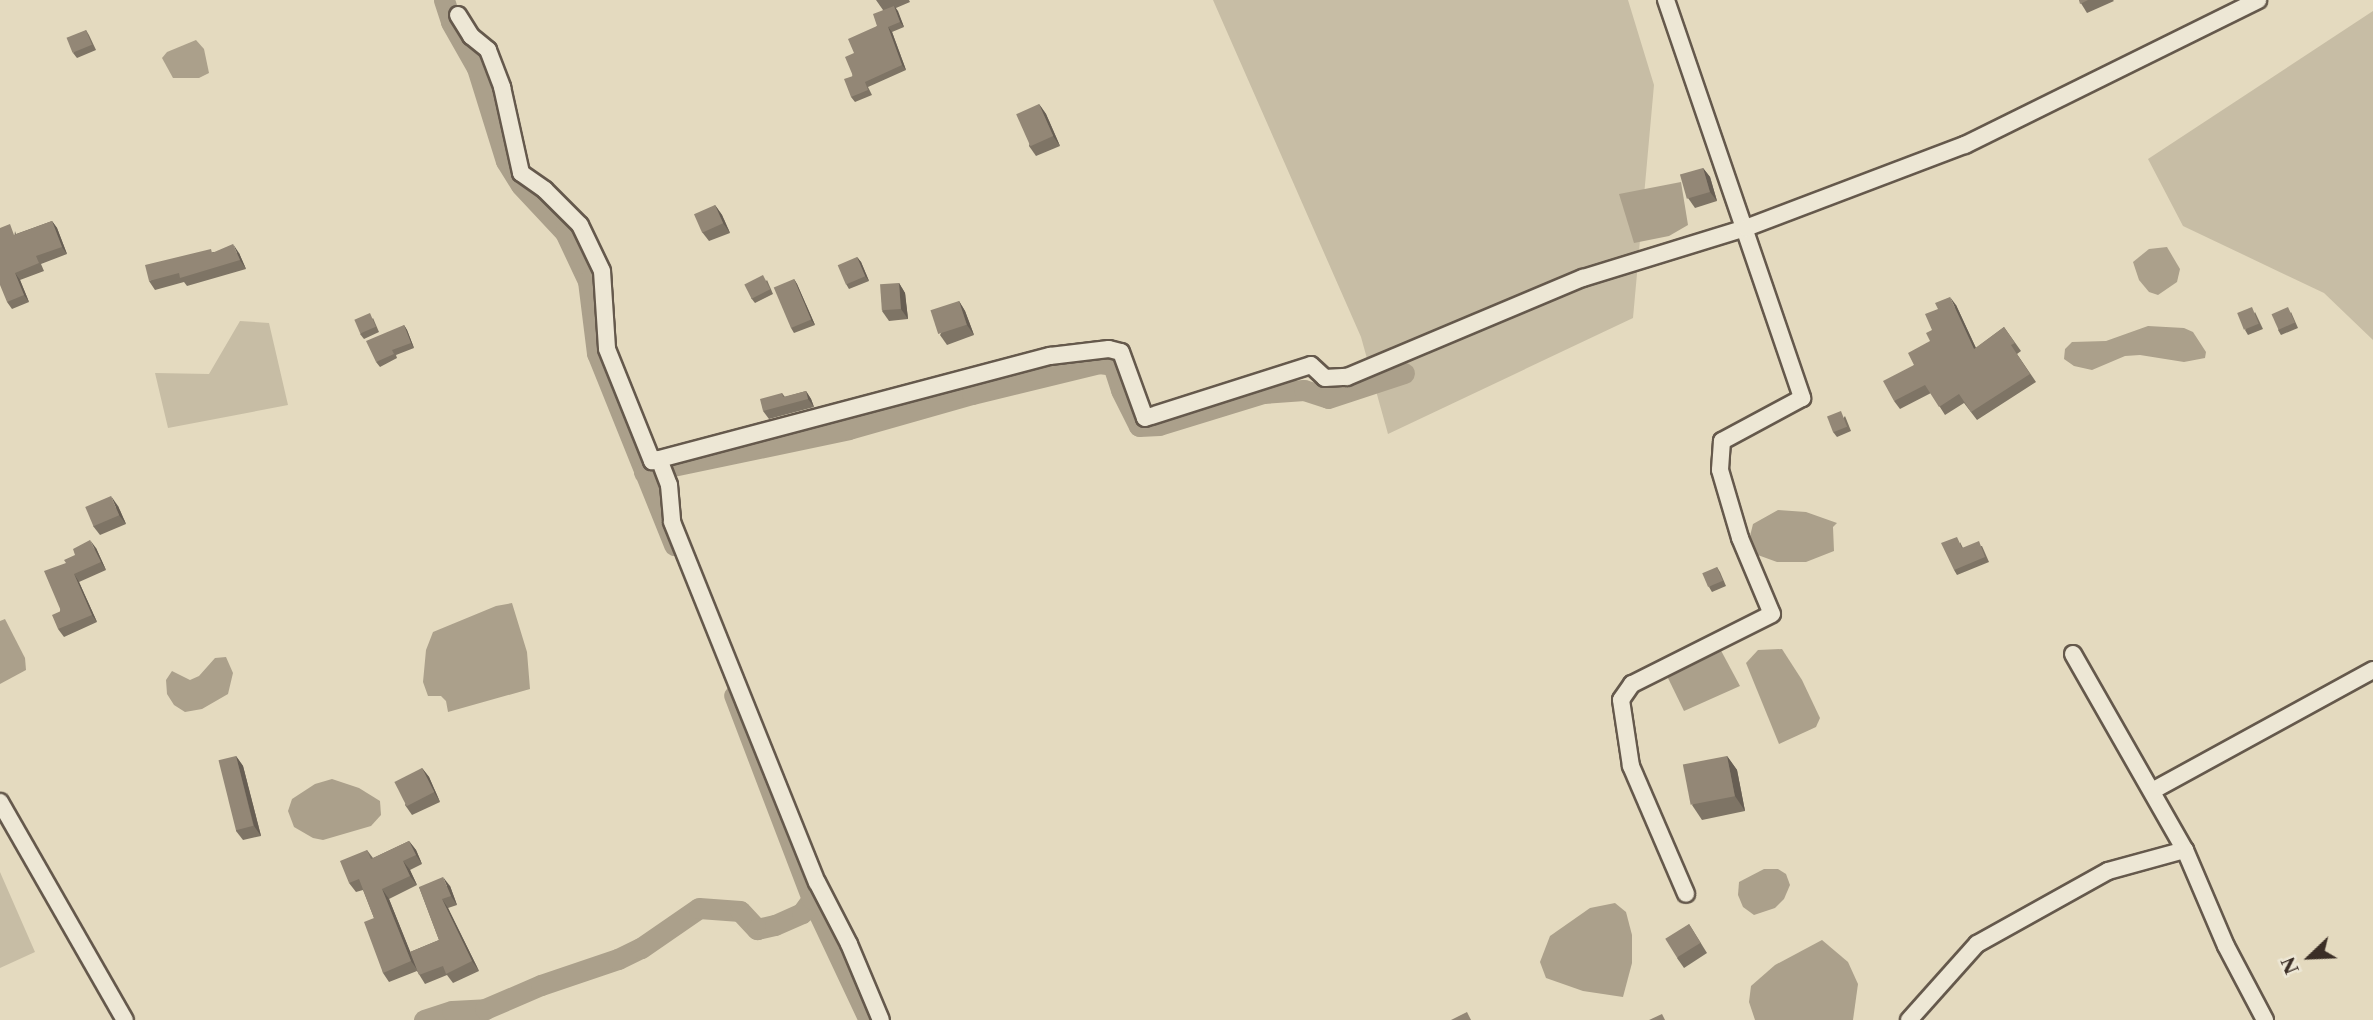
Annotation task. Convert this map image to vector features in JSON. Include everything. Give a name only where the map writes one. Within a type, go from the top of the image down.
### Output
[{"type":"street","points":[[1666,0],[1802,398],[1722,441],[1720,470],[1740,538],[1772,614],[1632,684],[1621,700],[1632,766],[1686,894]]},
{"type":"street","points":[[458,15],[471,36],[488,50],[502,87],[521,173],[545,190],[580,225],[602,271],[607,349],[652,461],[1050,356],[1109,349],[1121,352],[1145,418],[1311,365],[1325,378],[1347,377],[1583,278],[1746,229],[1965,145],[2258,0]]},
{"type":"street","points":[[659,460],[669,485],[672,523],[817,882],[849,944],[881,1020]]},
{"type":"street","points":[[2073,654],[2185,850],[2226,946],[2265,1020]]},
{"type":"street","points":[[2152,790],[2373,670]]},
{"type":"street","points":[[0,802],[125,1020]]},
{"type":"street","points":[[1909,1020],[1977,944],[2108,871],[2185,850]]},
{"type":"shaded area","points":[[1213,0],[1628,0],[1654,85],[1633,318],[1388,434],[1361,337]]},
{"type":"shaded area","points":[[2373,11],[2373,340],[2324,293],[2183,226],[2148,159]]},
{"type":"shaded area","points":[[196,40],[204,49],[209,73],[199,78],[173,78],[162,58],[167,52]]},
{"type":"shaded area","points":[[1681,182],[1688,225],[1669,236],[1634,243],[1619,194]]},
{"type":"shaded area","points":[[2167,247],[2180,269],[2177,282],[2158,295],[2149,292],[2139,280],[2133,262],[2149,249]]},
{"type":"shaded area","points":[[240,321],[269,323],[288,405],[168,428],[155,373],[209,374]]},
{"type":"shaded area","points":[[2148,326],[2184,328],[2193,332],[2206,352],[2205,358],[2184,362],[2140,355],[2125,356],[2092,370],[2074,366],[2064,359],[2065,349],[2072,342],[2106,341]]},
{"type":"shaded area","points":[[1778,510],[1806,512],[1837,523],[1833,527],[1834,551],[1806,562],[1777,562],[1755,554],[1750,536],[1753,524]]},
{"type":"shaded area","points":[[512,603],[527,652],[530,689],[448,712],[446,701],[441,696],[428,696],[423,682],[426,650],[433,632],[496,606]]},
{"type":"shaded area","points":[[5,619],[25,658],[26,670],[0,684],[0,621]]},
{"type":"shaded area","points":[[1718,645],[1740,686],[1684,711],[1667,676]]},
{"type":"shaded area","points":[[1782,649],[1802,680],[1820,718],[1816,727],[1779,744],[1746,663],[1758,650]]},
{"type":"shaded area","points":[[226,657],[233,673],[228,694],[202,709],[185,712],[174,705],[167,694],[166,680],[172,671],[190,680],[199,676],[215,658]]},
{"type":"shaded area","points":[[332,779],[359,788],[380,801],[381,815],[371,826],[323,840],[313,838],[294,827],[288,811],[292,799],[315,784]]},
{"type":"shaded area","points":[[1764,869],[1778,869],[1786,874],[1790,885],[1784,899],[1775,908],[1754,915],[1743,907],[1738,895],[1739,882]]},
{"type":"shaded area","points":[[0,872],[35,952],[0,968]]},
{"type":"shaded area","points":[[1615,903],[1626,912],[1632,935],[1632,963],[1623,997],[1583,991],[1546,978],[1540,962],[1550,936],[1590,908]]},
{"type":"shaded area","points":[[1822,940],[1848,962],[1858,984],[1853,1020],[1755,1020],[1749,1002],[1751,986],[1775,965]]},
{"type":"building","points":[[894,6],[900,22],[888,27],[902,65],[865,82],[868,90],[851,97],[844,79],[853,76],[845,57],[854,53],[848,39],[877,26],[873,14]]},
{"type":"building","points":[[86,30],[92,45],[73,53],[67,38]]},
{"type":"building","points":[[1039,104],[1053,136],[1030,146],[1016,114]]},
{"type":"building","points":[[1703,168],[1710,192],[1687,199],[1680,175]]},
{"type":"building","points":[[715,205],[723,223],[702,233],[694,214]]},
{"type":"building","points":[[52,221],[62,247],[36,256],[39,263],[15,273],[24,295],[7,302],[0,285],[0,228],[10,224],[14,235]]},
{"type":"building","points":[[233,244],[240,260],[180,278],[179,273],[149,281],[145,265],[211,249],[212,253]]},
{"type":"building","points":[[857,257],[865,276],[846,285],[838,265]]},
{"type":"building","points":[[763,275],[770,289],[752,299],[744,285]]},
{"type":"building","points":[[794,279],[811,320],[791,328],[774,288]]},
{"type":"building","points":[[899,283],[901,309],[882,310],[880,284]]},
{"type":"building","points":[[1950,297],[1974,349],[2004,327],[2015,343],[2011,345],[2030,374],[1971,412],[1959,394],[1939,407],[1925,385],[1894,401],[1883,381],[1914,365],[1908,353],[1930,341],[1926,333],[1932,330],[1925,314],[1938,309],[1935,303]]},
{"type":"building","points":[[959,301],[967,325],[938,334],[930,310]]},
{"type":"building","points":[[2252,307],[2259,324],[2244,330],[2237,313]]},
{"type":"building","points":[[2288,307],[2295,323],[2278,330],[2272,314]]},
{"type":"building","points":[[370,313],[376,327],[360,333],[354,320]]},
{"type":"building","points":[[404,325],[411,343],[392,350],[394,354],[376,362],[366,341]]},
{"type":"building","points":[[806,391],[808,399],[763,411],[760,399],[782,393],[783,397]]},
{"type":"building","points":[[1841,411],[1847,427],[1833,432],[1827,416]]},
{"type":"building","points":[[111,496],[119,515],[93,526],[85,507]]},
{"type":"building","points":[[1957,537],[1962,548],[1979,541],[1985,557],[1954,570],[1941,543]]},
{"type":"building","points":[[90,540],[101,562],[74,574],[92,615],[58,629],[52,615],[61,611],[44,571],[66,563],[64,560],[75,555],[73,549]]},
{"type":"building","points":[[1717,567],[1723,581],[1708,587],[1702,573]]},
{"type":"building","points":[[236,756],[253,826],[236,830],[219,760]]},
{"type":"building","points":[[1727,756],[1735,796],[1691,805],[1683,765]]},
{"type":"building","points":[[422,768],[434,792],[407,806],[394,782]]},
{"type":"building","points":[[409,841],[416,855],[403,861],[410,876],[382,889],[411,961],[383,973],[364,922],[374,918],[359,879],[349,883],[340,861],[367,850],[371,859]]},
{"type":"building","points":[[443,877],[451,896],[442,899],[472,961],[446,974],[443,966],[419,975],[410,952],[439,940],[419,887]]},
{"type":"building","points":[[1689,924],[1701,943],[1677,957],[1665,939]]},
{"type":"building","points":[[1467,1012],[1471,1020],[1451,1020]]},
{"type":"building","points":[[1662,1014],[1665,1020],[1649,1020]]},
{"type":"waterway","points":[[444,0],[451,22],[477,68],[506,161],[521,185],[565,232],[588,281],[597,353],[674,545]]},
{"type":"waterway","points":[[644,472],[849,429],[972,394],[1099,363],[1113,365],[1121,390],[1139,426],[1159,425],[1263,393],[1304,390],[1328,398],[1404,373]]},
{"type":"waterway","points":[[424,1020],[452,1011],[485,1009],[541,985],[618,959],[641,948],[699,908],[740,911],[757,929],[775,925],[802,913],[812,899],[734,695]]},
{"type":"waterway","points":[[812,899],[869,1020]]}]
